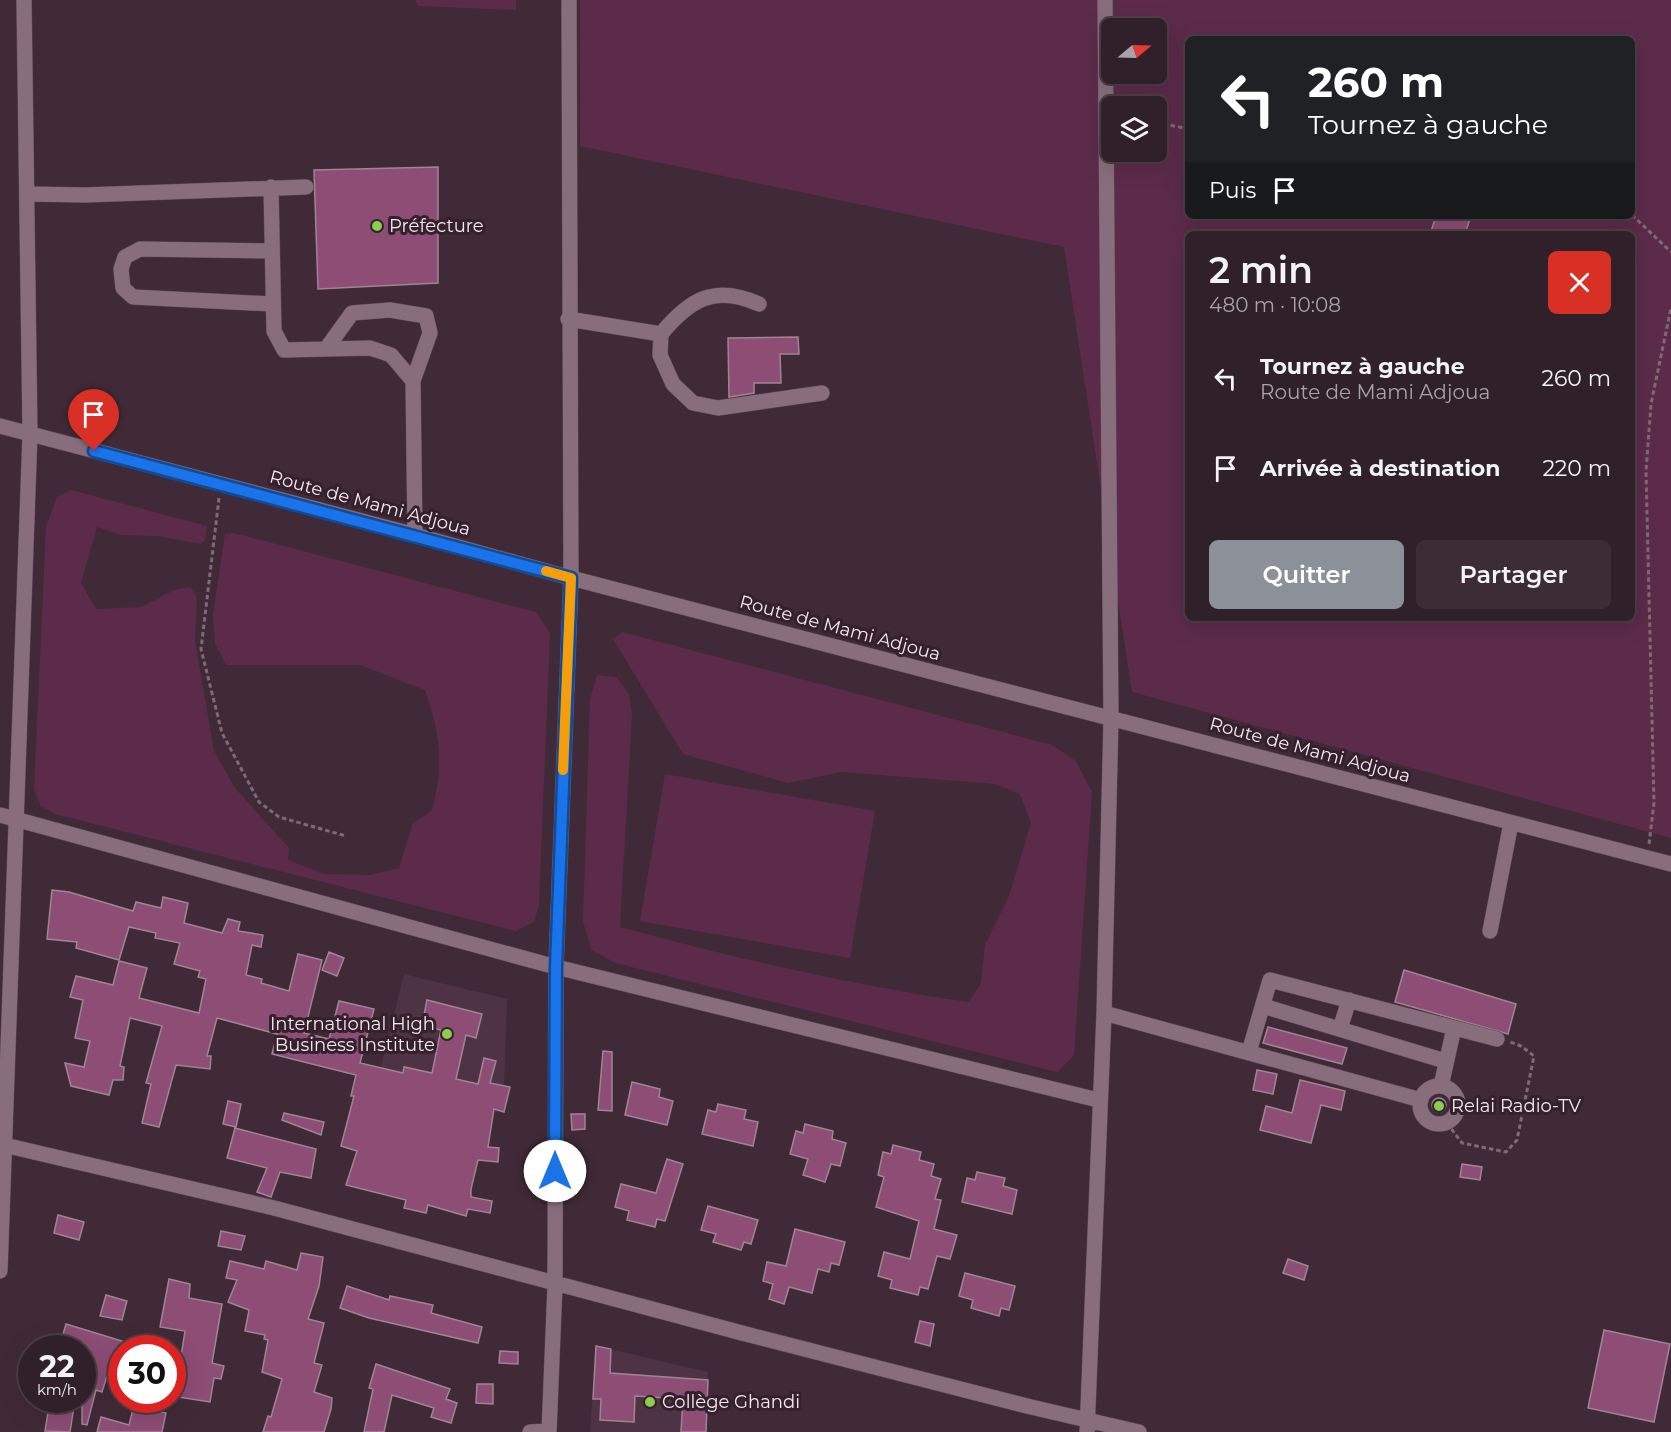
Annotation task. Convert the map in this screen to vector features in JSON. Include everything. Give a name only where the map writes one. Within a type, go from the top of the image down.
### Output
[{"type":"street","points":[[0,1271],[3,1145],[18,820],[30,434],[24,0]]},
{"type":"street","points":[[530,1432],[549,1431],[555,1285],[556,967],[571,578],[568,319],[569,0]]},
{"type":"street","points":[[1087,1425],[1098,1100],[1104,1013],[1111,718],[1105,0]]},
{"type":"street","points":[[28,194],[85,195],[306,187]]},
{"type":"street","points":[[272,188],[272,304],[274,331],[284,350],[370,348],[391,355],[413,381]]},
{"type":"street","points":[[272,251],[140,249],[125,258],[121,269],[123,288],[133,297],[272,304]]},
{"type":"street","points":[[759,304],[739,295],[702,298],[679,312],[661,334],[660,355],[673,384],[693,404],[718,408],[822,393]]},
{"type":"street","points":[[326,349],[352,313],[390,310],[426,316],[430,333],[413,381],[415,535]]},
{"type":"street","points":[[568,319],[661,334]]},
{"type":"street","name":"Route de Mami Adjoua","points":[[0,426],[571,578],[1671,864]]},
{"type":"street","points":[[0,815],[556,967],[1098,1100]]},
{"type":"street","points":[[1490,931],[1511,823]]},
{"type":"street","points":[[1249,1052],[1270,980],[1497,1039]]},
{"type":"street","points":[[1340,1029],[1349,1000]]},
{"type":"street","points":[[1263,1006],[1445,1061]]},
{"type":"street","points":[[1104,1013],[1421,1100]]},
{"type":"street","points":[[1441,1086],[1454,1028]]},
{"type":"street","points":[[1441,1086],[1451,1090],[1458,1099],[1458,1111],[1447,1123],[1435,1124],[1425,1118],[1421,1100],[1430,1088],[1441,1086]]},
{"type":"street","points":[[3,1145],[274,1208],[555,1285],[1031,1407],[1087,1425],[1139,1432]]},
{"type":"path","points":[[1167,124],[1185,128]]},
{"type":"path","points":[[1635,218],[1671,252]]},
{"type":"path","points":[[1648,858],[1654,803],[1646,471],[1651,404],[1671,308]]},
{"type":"path","points":[[221,484],[201,649],[222,733],[259,802],[279,818],[346,836]]},
{"type":"path","points":[[1447,1123],[1462,1143],[1506,1152],[1517,1140],[1534,1056],[1521,1046],[1497,1039]]},
{"type":"shaded area","points":[[415,0],[516,0],[516,10],[418,6]]},
{"type":"shaded area","points":[[580,0],[1671,0],[1671,838],[1132,692],[1064,247],[580,146]]},
{"type":"shaded area","points":[[71,490],[207,526],[205,540],[201,544],[157,536],[121,535],[97,527],[81,583],[96,609],[141,607],[174,590],[190,587],[197,597],[195,641],[214,751],[235,788],[289,848],[288,860],[324,874],[370,875],[399,868],[413,823],[431,812],[438,781],[439,751],[430,706],[425,690],[360,665],[226,665],[215,643],[213,615],[225,534],[234,533],[536,612],[550,633],[539,905],[534,922],[516,931],[55,814],[41,806],[34,789],[46,527],[57,497]]},
{"type":"shaded area","points":[[622,632],[1052,745],[1076,761],[1092,792],[1074,1055],[1058,1072],[615,963],[591,949],[583,921],[590,699],[597,675],[616,677],[629,694],[632,715],[620,927],[793,970],[969,1002],[981,983],[985,945],[1009,896],[1031,823],[1020,794],[996,784],[841,772],[788,783],[683,754],[613,639]]},
{"type":"shaded area","points":[[665,774],[875,811],[850,958],[640,921]]},
{"type":"shaded area","name":"International High Business Institute","points":[[404,974],[507,999],[504,1086],[510,1087],[504,1112],[377,1083]]},
{"type":"shaded area","name":"Collège Ghandi","points":[[596,1346],[708,1372],[706,1432],[590,1432]]},
{"type":"building","name":"Préfecture","points":[[438,167],[438,283],[318,289],[314,170]]},
{"type":"building","points":[[1435,219],[1470,219],[1466,231],[1431,231]]},
{"type":"building","points":[[798,337],[799,354],[780,354],[781,383],[754,383],[754,393],[729,397],[728,338]]},
{"type":"building","points":[[52,890],[69,892],[133,911],[136,902],[161,908],[163,897],[188,903],[184,923],[222,933],[228,919],[240,922],[238,931],[263,935],[261,947],[252,945],[246,975],[262,979],[261,983],[289,991],[298,954],[322,960],[304,1033],[329,1039],[339,1001],[374,1009],[360,1063],[403,1073],[404,1067],[432,1073],[441,1030],[422,1025],[427,1000],[482,1014],[476,1038],[466,1035],[456,1079],[478,1084],[484,1058],[496,1061],[490,1083],[510,1087],[504,1112],[494,1109],[488,1147],[499,1148],[498,1162],[478,1160],[471,1189],[471,1197],[492,1201],[490,1213],[468,1209],[466,1216],[428,1205],[426,1213],[404,1208],[406,1200],[346,1185],[357,1151],[341,1146],[354,1096],[351,1096],[356,1075],[272,1054],[277,1034],[217,1018],[207,1056],[211,1056],[210,1069],[176,1065],[159,1127],[142,1123],[151,1084],[146,1083],[162,1026],[130,1018],[120,1066],[124,1067],[123,1080],[113,1080],[109,1095],[71,1086],[65,1063],[84,1067],[90,1041],[75,1038],[83,1000],[70,997],[76,976],[113,985],[119,961],[147,968],[139,998],[199,1013],[206,979],[198,977],[200,971],[174,964],[180,943],[155,938],[156,933],[129,927],[119,960],[76,948],[77,942],[47,939]]},
{"type":"building","points":[[329,952],[344,958],[337,976],[322,970]]},
{"type":"building","points":[[1404,970],[1516,1004],[1508,1034],[1395,1002]]},
{"type":"building","points":[[1268,1027],[1347,1048],[1342,1064],[1263,1043]]},
{"type":"building","points":[[603,1051],[612,1052],[612,1111],[598,1110]]},
{"type":"building","points":[[1257,1070],[1277,1074],[1273,1094],[1253,1090]]},
{"type":"building","points":[[1300,1080],[1345,1091],[1341,1110],[1321,1105],[1311,1143],[1260,1130],[1266,1106],[1292,1113]]},
{"type":"building","points":[[632,1082],[660,1089],[659,1097],[673,1101],[667,1125],[625,1115]]},
{"type":"building","name":"Relai Radio-TV","points":[[1436,1098],[1442,1098],[1446,1105],[1442,1112],[1436,1112],[1432,1108],[1432,1102]]},
{"type":"building","points":[[228,1101],[241,1104],[236,1127],[223,1124]]},
{"type":"building","points":[[718,1104],[746,1110],[744,1119],[758,1122],[753,1146],[702,1134],[708,1110],[716,1112]]},
{"type":"building","points":[[284,1113],[324,1122],[321,1135],[282,1120]]},
{"type":"building","points":[[571,1114],[585,1114],[585,1129],[572,1130]]},
{"type":"building","points":[[805,1124],[833,1131],[832,1139],[846,1143],[840,1166],[831,1164],[825,1182],[803,1175],[808,1159],[790,1154],[796,1131],[803,1133]]},
{"type":"building","points":[[235,1128],[316,1149],[311,1178],[280,1172],[271,1197],[257,1192],[267,1168],[227,1158]]},
{"type":"building","points":[[893,1145],[921,1152],[919,1160],[934,1164],[931,1176],[941,1179],[935,1199],[941,1200],[934,1229],[957,1235],[950,1259],[937,1256],[928,1289],[920,1287],[918,1295],[890,1288],[892,1280],[878,1276],[884,1252],[910,1259],[919,1221],[876,1207],[884,1177],[878,1175],[883,1152],[891,1154]]},
{"type":"building","points":[[667,1159],[683,1164],[665,1221],[657,1219],[655,1227],[627,1220],[629,1211],[615,1207],[621,1184],[656,1193]]},
{"type":"building","points":[[1462,1164],[1482,1167],[1480,1180],[1460,1177]]},
{"type":"building","points":[[977,1172],[1005,1178],[1003,1186],[1017,1190],[1012,1214],[962,1202],[967,1178],[975,1180]]},
{"type":"building","points":[[708,1206],[758,1220],[751,1244],[744,1242],[741,1250],[713,1242],[716,1234],[701,1230]]},
{"type":"building","points":[[58,1215],[84,1222],[79,1240],[54,1233]]},
{"type":"building","points":[[795,1229],[845,1242],[839,1265],[831,1263],[829,1272],[818,1269],[812,1293],[789,1287],[784,1304],[769,1299],[773,1284],[763,1281],[767,1262],[786,1266]]},
{"type":"building","points":[[221,1231],[245,1236],[241,1250],[218,1246]]},
{"type":"building","points":[[301,1253],[323,1257],[319,1286],[308,1319],[324,1323],[314,1363],[322,1365],[314,1392],[332,1398],[331,1409],[324,1432],[263,1432],[268,1416],[271,1417],[282,1379],[262,1372],[268,1340],[264,1339],[265,1335],[245,1331],[249,1310],[228,1302],[237,1280],[226,1278],[230,1261],[264,1269],[266,1261],[297,1270]]},
{"type":"building","points":[[1288,1259],[1308,1266],[1304,1280],[1283,1273]]},
{"type":"building","points":[[965,1273],[1015,1286],[1009,1310],[1001,1308],[999,1316],[971,1308],[973,1300],[959,1296]]},
{"type":"building","points":[[169,1279],[190,1284],[189,1298],[222,1304],[212,1363],[224,1366],[221,1379],[214,1378],[210,1402],[186,1398],[185,1331],[160,1327]]},
{"type":"building","points":[[347,1286],[389,1300],[390,1296],[433,1305],[431,1313],[482,1327],[478,1343],[369,1318],[340,1308]]},
{"type":"building","points":[[106,1295],[127,1301],[122,1320],[100,1316]]},
{"type":"building","points":[[920,1321],[934,1324],[930,1346],[915,1342]]},
{"type":"building","points":[[66,1324],[108,1337],[108,1376],[102,1392],[96,1390],[96,1335],[63,1335]]},
{"type":"building","points":[[1604,1330],[1670,1344],[1654,1422],[1588,1408]]},
{"type":"building","points":[[596,1346],[611,1349],[610,1373],[708,1380],[706,1432],[681,1432],[683,1399],[635,1396],[634,1422],[600,1420],[601,1399],[593,1399]]},
{"type":"building","points":[[500,1351],[518,1352],[518,1364],[499,1363]]},
{"type":"building","points":[[376,1364],[450,1389],[446,1399],[457,1403],[451,1423],[431,1417],[434,1408],[392,1395],[384,1432],[364,1432],[373,1389],[369,1388]]},
{"type":"building","points":[[477,1384],[493,1384],[493,1404],[476,1403]]},
{"type":"building","points":[[48,1413],[73,1413],[70,1432],[45,1431]]},
{"type":"building","points":[[82,1413],[90,1413],[87,1425],[82,1424]]},
{"type":"building","points":[[132,1413],[166,1413],[162,1432],[97,1432],[101,1417],[129,1425]]},
{"type":"slow traffic","points":[[546,571],[571,578],[563,770]]},
{"type":"place","name":"Préfecture","points":[[377,226]]},
{"type":"place","name":"International High Business Institute","points":[[447,1034]]},
{"type":"place","name":"Relai Radio-TV","points":[[1439,1106]]},
{"type":"place","name":"Collège Ghandi","points":[[650,1402]]},
{"type":"route","points":[[94,451],[571,578],[556,967],[555,1171]]}]
